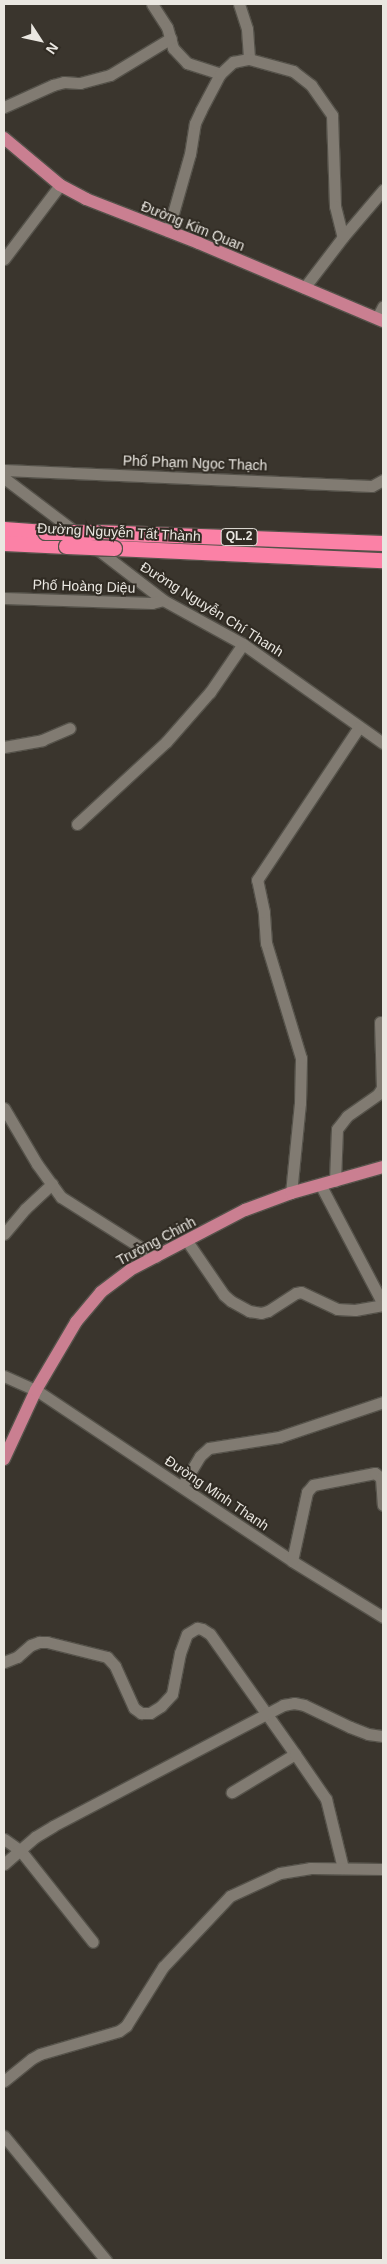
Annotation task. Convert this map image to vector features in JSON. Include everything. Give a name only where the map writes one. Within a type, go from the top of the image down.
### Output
[{"type":"highway","name":"Đường Nguyễn Tất Thành","points":[[4,529],[383,543]]},
{"type":"highway","name":"Đường Nguyễn Tất Thành","points":[[4,543],[383,560]]},
{"type":"main road","name":"Đường Kim Quan","points":[[4,138],[60,185],[86,199],[168,231],[380,320]]},
{"type":"main road","name":"Trường Chinh","points":[[4,1460],[36,1390],[76,1322],[101,1292],[130,1270],[245,1210],[291,1193],[383,1167]]},
{"type":"street","points":[[152,4],[167,27],[173,48],[187,63],[220,74]]},
{"type":"street","points":[[239,4],[247,29],[249,59]]},
{"type":"street","points":[[4,107],[53,85],[64,82],[80,84],[110,75],[171,38]]},
{"type":"street","points":[[168,231],[190,154],[196,123],[220,74],[233,62],[249,59],[293,71],[311,85],[332,115],[335,206],[342,237]]},
{"type":"street","points":[[4,259],[60,185]]},
{"type":"street","points":[[304,288],[342,237],[383,190]]},
{"type":"street","points":[[380,320],[383,306]]},
{"type":"street","name":"Phố Phạm Ngọc Thạch","points":[[4,470],[372,486],[383,480]]},
{"type":"street","name":"Đường Nguyễn Chí Thanh","points":[[4,478],[164,600],[243,644],[383,743]]},
{"type":"street","name":"Phố Hoàng Diệu","points":[[4,598],[152,603],[164,600]]},
{"type":"street","points":[[77,824],[166,742],[210,692],[243,644]]},
{"type":"street","points":[[291,1193],[300,1104],[301,1058],[266,943],[257,880],[260,872],[359,727]]},
{"type":"street","points":[[4,747],[42,740],[70,728]]},
{"type":"street","points":[[335,1181],[336,1130],[347,1116],[378,1094],[382,1088],[380,1022]]},
{"type":"street","points":[[4,1108],[8,1122],[61,1197],[156,1257]]},
{"type":"street","points":[[4,1234],[25,1209],[52,1184]]},
{"type":"street","points":[[187,1241],[224,1295],[231,1302],[249,1311],[261,1314],[296,1293],[301,1292],[337,1309],[355,1310],[383,1305],[320,1184]]},
{"type":"street","name":"Đường Minh Thanh","points":[[4,1376],[36,1390],[292,1561],[383,1617]]},
{"type":"street","points":[[182,1486],[200,1456],[209,1448],[279,1438],[383,1402]]},
{"type":"street","points":[[292,1561],[307,1492],[313,1485],[375,1473],[382,1478],[383,1505]]},
{"type":"street","points":[[4,1662],[17,1657],[31,1645],[39,1642],[47,1642],[107,1656],[115,1666],[134,1708],[141,1713],[150,1713],[172,1694],[180,1652],[187,1634],[197,1628],[202,1628],[210,1634],[326,1799],[343,1868]]},
{"type":"street","points":[[4,1864],[34,1837],[53,1826],[283,1705],[304,1705],[368,1734],[383,1736]]},
{"type":"street","points":[[232,1792],[295,1754]]},
{"type":"street","points":[[4,1839],[20,1850],[93,1942]]},
{"type":"street","points":[[4,2081],[40,2054],[119,2031],[126,2026],[163,1967],[230,1896],[280,1873],[310,1868],[383,1869]]},
{"type":"street","points":[[4,2136],[106,2260]]}]
